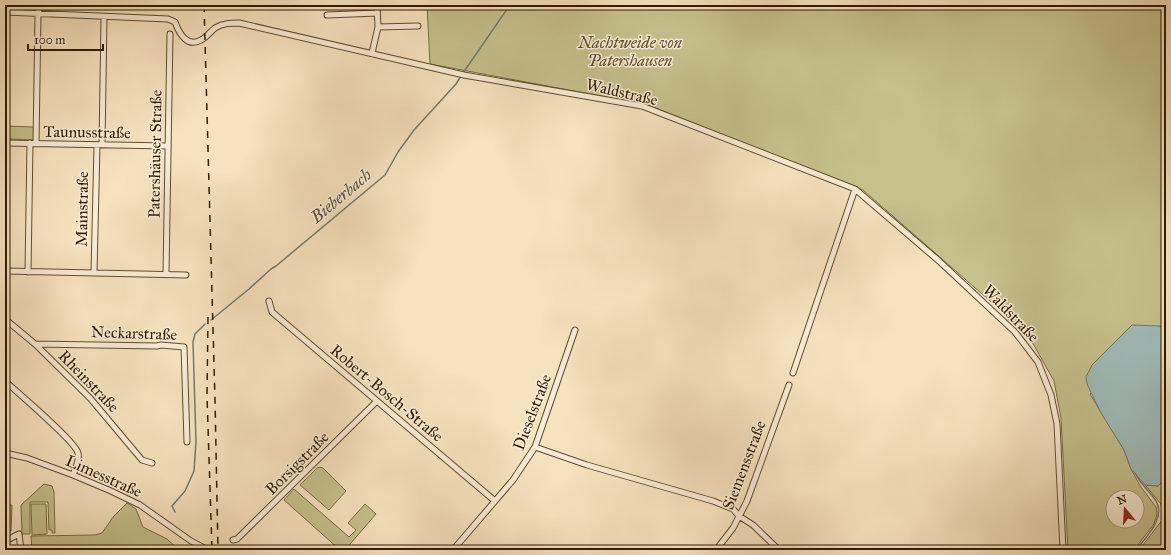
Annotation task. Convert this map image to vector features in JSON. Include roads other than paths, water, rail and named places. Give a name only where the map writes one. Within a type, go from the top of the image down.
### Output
[{"type":"street","points":[[28,272],[38,14],[40,5]]},
{"type":"street","points":[[372,53],[378,28],[377,5]]},
{"type":"street","name":"Waldstraße","points":[[5,12],[172,20],[175,22],[182,37],[191,42],[200,41],[222,24],[240,23],[462,74],[642,106],[855,189],[939,260],[1015,332],[1038,362],[1051,395],[1057,424],[1063,550]]},
{"type":"street","points":[[327,15],[377,13]]},
{"type":"street","name":"Mainstraße","points":[[94,273],[104,17]]},
{"type":"street","points":[[378,28],[418,26]]},
{"type":"street","name":"Patershäuser Straße","points":[[166,274],[170,34]]},
{"type":"street","name":"Taunusstraße","points":[[5,143],[168,146]]},
{"type":"street","points":[[793,373],[855,189]]},
{"type":"street","points":[[5,271],[186,275]]},
{"type":"street","name":"Robert-Bosch-Straße","points":[[269,301],[272,312],[495,501]]},
{"type":"street","name":"Rheinstraße","points":[[5,319],[35,344],[90,398],[142,460],[152,463]]},
{"type":"street","name":"Dieselstraße","points":[[453,550],[513,480],[535,447],[574,330]]},
{"type":"street","name":"Neckarstraße","points":[[35,344],[161,345],[184,347],[187,442]]},
{"type":"street","points":[[5,381],[59,430],[75,448],[78,453],[78,459],[73,474]]},
{"type":"street","name":"Siemensstraße","points":[[716,550],[732,528],[747,501],[789,385]]},
{"type":"street","name":"Borsigstraße","points":[[232,540],[237,539],[254,523],[377,401]]},
{"type":"street","points":[[535,447],[587,465],[713,501],[732,509],[739,516],[753,525],[779,550]]},
{"type":"street","name":"Limesstraße","points":[[5,453],[27,458],[73,474],[128,498],[191,542],[207,549]]},
{"type":"street","points":[[5,541],[19,534],[21,550]]},
{"type":"water","points":[[1132,325],[1159,326],[1166,328],[1166,478],[1158,486],[1145,485],[1131,469],[1124,450],[1101,413],[1087,384],[1086,377],[1092,365]]},
{"type":"waterway","points":[[463,73],[510,5]]},
{"type":"waterway","name":"Bieberbach","points":[[211,320],[385,175],[398,152],[414,130],[456,84],[461,76]]},
{"type":"waterway","name":"Bieberbach","points":[[172,506],[185,491],[194,471],[196,442],[193,342],[195,334],[205,324]]},
{"type":"waterway","points":[[1135,473],[1141,483],[1154,498],[1158,505],[1159,512],[1154,526],[1136,550]]},
{"type":"waterway","name":"Bieberbach","points":[[172,506],[175,512]]},
{"type":"railway","points":[[204,5],[218,550]]},
{"type":"railway","points":[[208,317],[207,396],[212,550]]},
{"type":"park label","name":"Nachtweide von Patershausen","points":[[630,51]]}]
